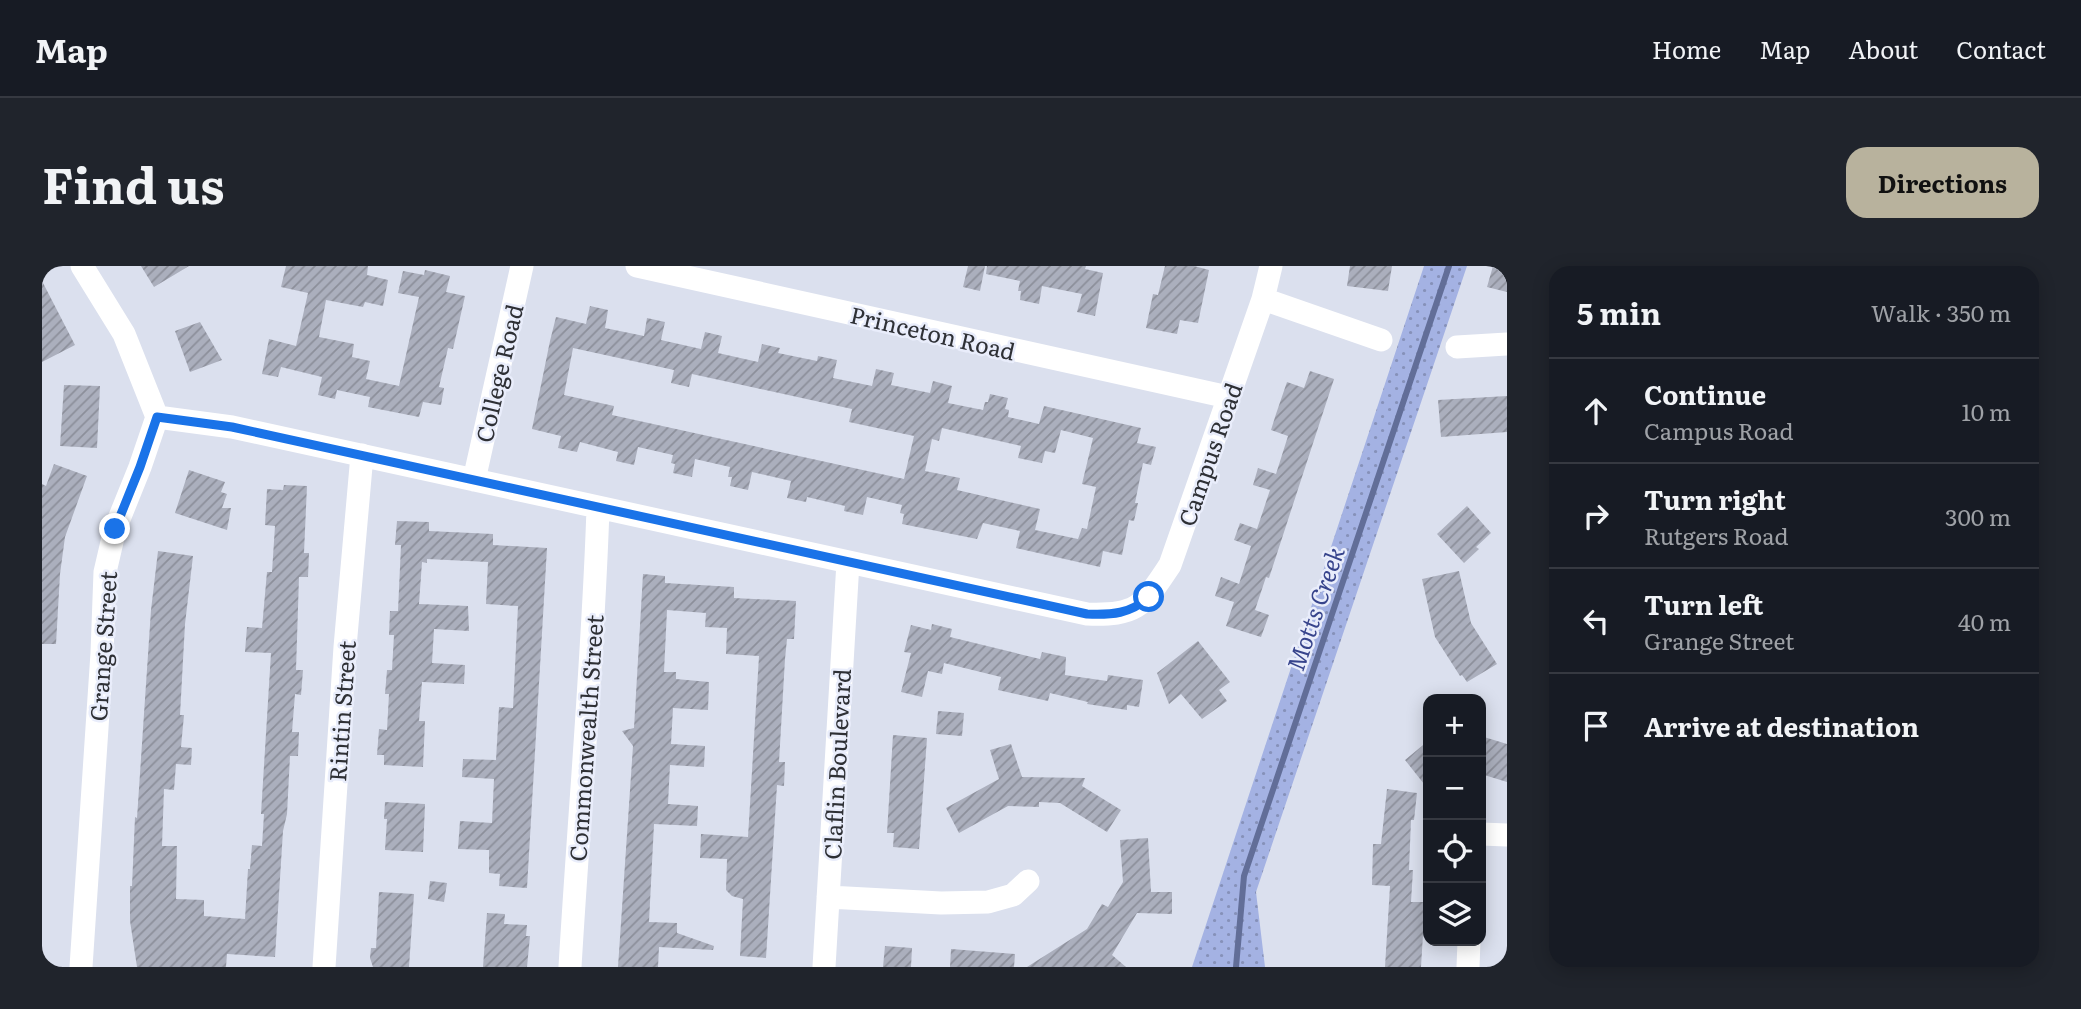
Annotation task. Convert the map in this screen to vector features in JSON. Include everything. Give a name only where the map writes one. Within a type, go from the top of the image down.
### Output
[{"type":"street","points":[[82,266],[124,334],[157,417],[232,427],[848,562]]},
{"type":"street","name":"College Road","points":[[474,480],[522,266]]},
{"type":"street","name":"Princeton Road","points":[[637,266],[1228,397]]},
{"type":"street","name":"Campus Road","points":[[848,562],[1087,614],[1111,615],[1139,607],[1149,597],[1170,565],[1263,299],[1271,266]]},
{"type":"street","points":[[1263,299],[1381,340]]},
{"type":"street","points":[[1457,347],[1507,344]]},
{"type":"street","name":"Grange Street","points":[[81,967],[105,572],[115,529],[157,417]]},
{"type":"street","name":"Rintin Street","points":[[324,967],[345,647],[362,455]]},
{"type":"street","name":"Commonwealth Street","points":[[570,967],[594,610],[598,508]]},
{"type":"street","name":"Claflin Boulevard","points":[[824,967],[848,562]]},
{"type":"street","points":[[1486,834],[1507,835]]},
{"type":"street","points":[[828,897],[941,903],[988,902],[1013,895],[1028,881]]},
{"type":"street","points":[[1468,967],[1469,946]]},
{"type":"shaded area","points":[[1424,266],[1467,266],[1256,892],[1265,967],[1192,967]]},
{"type":"building","points":[[141,266],[189,266],[154,287]]},
{"type":"building","points":[[286,266],[368,266],[367,275],[388,280],[383,306],[365,302],[363,307],[326,300],[319,337],[354,344],[352,357],[370,361],[366,379],[399,386],[419,297],[398,293],[403,271],[424,275],[425,270],[450,276],[446,292],[465,296],[453,349],[448,348],[439,387],[444,388],[441,405],[423,402],[419,417],[368,407],[370,397],[337,390],[335,399],[318,395],[322,377],[281,367],[278,377],[262,374],[269,339],[296,346],[308,293],[281,287]]},
{"type":"building","points":[[968,266],[985,266],[980,291],[963,287]]},
{"type":"building","points":[[987,266],[1086,266],[1085,269],[1103,273],[1095,316],[1077,312],[1082,294],[1042,286],[1039,304],[1020,300],[1020,281],[986,274]]},
{"type":"building","points":[[1165,266],[1194,266],[1209,270],[1198,323],[1180,320],[1177,334],[1146,328],[1153,294],[1158,295]]},
{"type":"building","points":[[1350,266],[1392,266],[1388,291],[1347,286]]},
{"type":"building","points":[[1493,266],[1507,266],[1507,292],[1487,287]]},
{"type":"building","points":[[42,281],[75,345],[42,362]]},
{"type":"building","points":[[590,306],[608,310],[605,328],[644,336],[647,318],[665,322],[661,340],[701,349],[705,332],[722,336],[718,353],[758,362],[762,344],[780,348],[778,353],[817,361],[818,356],[837,360],[833,378],[872,386],[876,369],[894,373],[891,385],[930,393],[933,381],[952,386],[948,403],[983,410],[990,394],[1008,398],[1005,409],[1009,410],[1008,417],[1039,424],[1044,406],[1141,428],[1137,443],[1156,447],[1151,465],[1143,463],[1134,521],[1129,520],[1122,555],[1103,551],[1100,567],[1016,548],[1020,531],[983,523],[977,539],[902,524],[902,505],[867,497],[863,515],[844,511],[845,506],[807,497],[806,502],[787,498],[791,481],[752,472],[748,490],[730,486],[730,467],[695,459],[692,477],[673,473],[673,455],[638,447],[634,465],[616,461],[618,452],[580,442],[577,452],[558,448],[561,436],[532,429],[550,341],[556,317],[586,324]],"holes":[[[573,348],[674,370],[671,383],[689,387],[692,374],[852,409],[849,422],[914,436],[904,479],[612,415],[614,406],[564,395]],[[942,428],[1021,446],[1018,458],[1042,463],[1045,451],[1055,453],[1061,430],[1093,438],[1082,484],[1096,487],[1087,529],[1082,528],[1078,539],[1035,530],[1040,509],[957,490],[960,478],[925,471],[932,439],[939,441]]]},
{"type":"building","points":[[200,322],[222,360],[190,372],[175,331]]},
{"type":"building","points":[[1310,371],[1334,379],[1269,578],[1266,577],[1255,610],[1269,615],[1261,637],[1226,626],[1234,602],[1215,596],[1221,577],[1239,584],[1251,546],[1234,540],[1240,523],[1257,529],[1270,490],[1253,485],[1258,468],[1276,474],[1288,436],[1271,430],[1276,414],[1287,382],[1304,388]]},
{"type":"building","points":[[64,385],[100,386],[97,448],[60,446]]},
{"type":"building","points":[[1507,396],[1507,432],[1441,437],[1438,400]]},
{"type":"building","points":[[54,464],[87,476],[65,537],[56,644],[42,644],[42,484],[46,486]]},
{"type":"building","points":[[189,470],[225,482],[221,492],[227,494],[222,508],[231,508],[227,530],[175,513]]},
{"type":"building","points":[[284,485],[307,486],[304,553],[309,553],[308,577],[299,577],[296,670],[303,670],[301,695],[295,694],[292,732],[299,732],[298,756],[290,756],[275,957],[227,954],[226,967],[137,967],[130,921],[130,886],[158,551],[193,556],[185,624],[180,715],[184,715],[181,747],[192,748],[191,765],[176,764],[174,790],[164,789],[162,846],[177,846],[176,899],[204,900],[204,916],[245,919],[252,845],[262,846],[264,814],[261,814],[271,653],[245,652],[247,627],[262,628],[267,572],[272,572],[275,526],[265,525],[267,489],[283,490]]},
{"type":"building","points":[[1467,506],[1491,533],[1464,563],[1437,534]]},
{"type":"building","points":[[397,521],[429,522],[429,531],[493,534],[493,545],[547,548],[527,888],[499,886],[500,874],[489,873],[489,850],[458,849],[460,821],[492,823],[494,779],[462,777],[463,759],[496,760],[499,707],[513,708],[518,606],[486,604],[488,562],[427,559],[427,563],[422,562],[419,604],[468,606],[469,631],[434,629],[432,663],[465,665],[464,684],[422,682],[419,721],[425,721],[423,767],[384,765],[384,755],[377,755],[379,729],[387,730],[389,694],[385,694],[387,670],[392,670],[394,635],[389,635],[390,611],[398,611],[401,545],[395,545]]},
{"type":"building","points":[[1459,571],[1471,623],[1497,664],[1467,682],[1460,676],[1435,637],[1422,579]]},
{"type":"building","points":[[643,574],[665,576],[665,583],[734,587],[734,598],[796,601],[794,639],[787,639],[785,659],[779,762],[785,762],[784,786],[777,785],[766,958],[740,956],[743,899],[732,896],[726,890],[727,859],[700,858],[701,834],[748,837],[759,656],[726,654],[727,628],[705,627],[706,613],[667,610],[664,672],[676,672],[676,679],[709,682],[708,710],[673,708],[671,744],[705,746],[704,767],[670,765],[668,804],[698,806],[697,826],[654,824],[649,922],[677,923],[677,933],[714,946],[713,950],[659,947],[658,967],[618,967],[633,746],[622,731],[634,728]]},
{"type":"building","points":[[932,624],[952,629],[950,637],[1040,659],[1042,652],[1066,657],[1065,675],[1107,681],[1108,675],[1143,680],[1139,707],[1127,705],[1127,710],[1087,704],[1088,702],[1050,693],[1048,701],[998,690],[1001,677],[944,663],[942,674],[928,671],[922,697],[901,692],[911,653],[904,652],[911,625],[931,630]]},
{"type":"building","points":[[1198,641],[1230,682],[1219,690],[1227,701],[1202,719],[1181,694],[1169,704],[1157,673]]},
{"type":"building","points":[[938,711],[964,713],[962,736],[936,734]]},
{"type":"building","points":[[893,735],[927,738],[919,849],[893,847],[894,833],[887,833]]},
{"type":"building","points":[[1486,738],[1507,744],[1507,782],[1486,776]]},
{"type":"building","points":[[1011,744],[1022,777],[1085,778],[1082,786],[1121,810],[1107,832],[1060,803],[1039,802],[1039,807],[1008,806],[959,833],[946,808],[999,779],[990,750]]},
{"type":"building","points":[[1423,745],[1423,783],[1405,760]]},
{"type":"building","points":[[1387,789],[1417,793],[1414,820],[1411,820],[1409,870],[1413,870],[1411,902],[1423,902],[1421,967],[1385,967],[1390,886],[1372,885],[1373,844],[1381,844]]},
{"type":"building","points":[[385,802],[425,804],[423,852],[385,850]]},
{"type":"building","points":[[1148,838],[1151,892],[1172,892],[1172,914],[1137,913],[1112,955],[1126,967],[1027,967],[1087,929],[1102,904],[1108,907],[1123,882],[1120,840]]},
{"type":"building","points":[[430,881],[447,883],[444,902],[428,899]]},
{"type":"building","points":[[379,892],[414,894],[409,967],[373,967],[370,958],[371,948],[376,948]]},
{"type":"building","points":[[487,913],[505,914],[504,924],[527,925],[526,936],[530,936],[527,967],[483,967]]},
{"type":"building","points":[[885,946],[912,948],[911,967],[883,967]]},
{"type":"building","points":[[951,949],[1015,954],[1014,967],[950,967]]},
{"type":"waterway","name":"Motts Creek","points":[[1236,967],[1244,876],[1449,266]]},
{"type":"route","points":[[115,529],[157,417],[232,427],[1087,614],[1111,615],[1127,612],[1139,607],[1149,597]]}]
